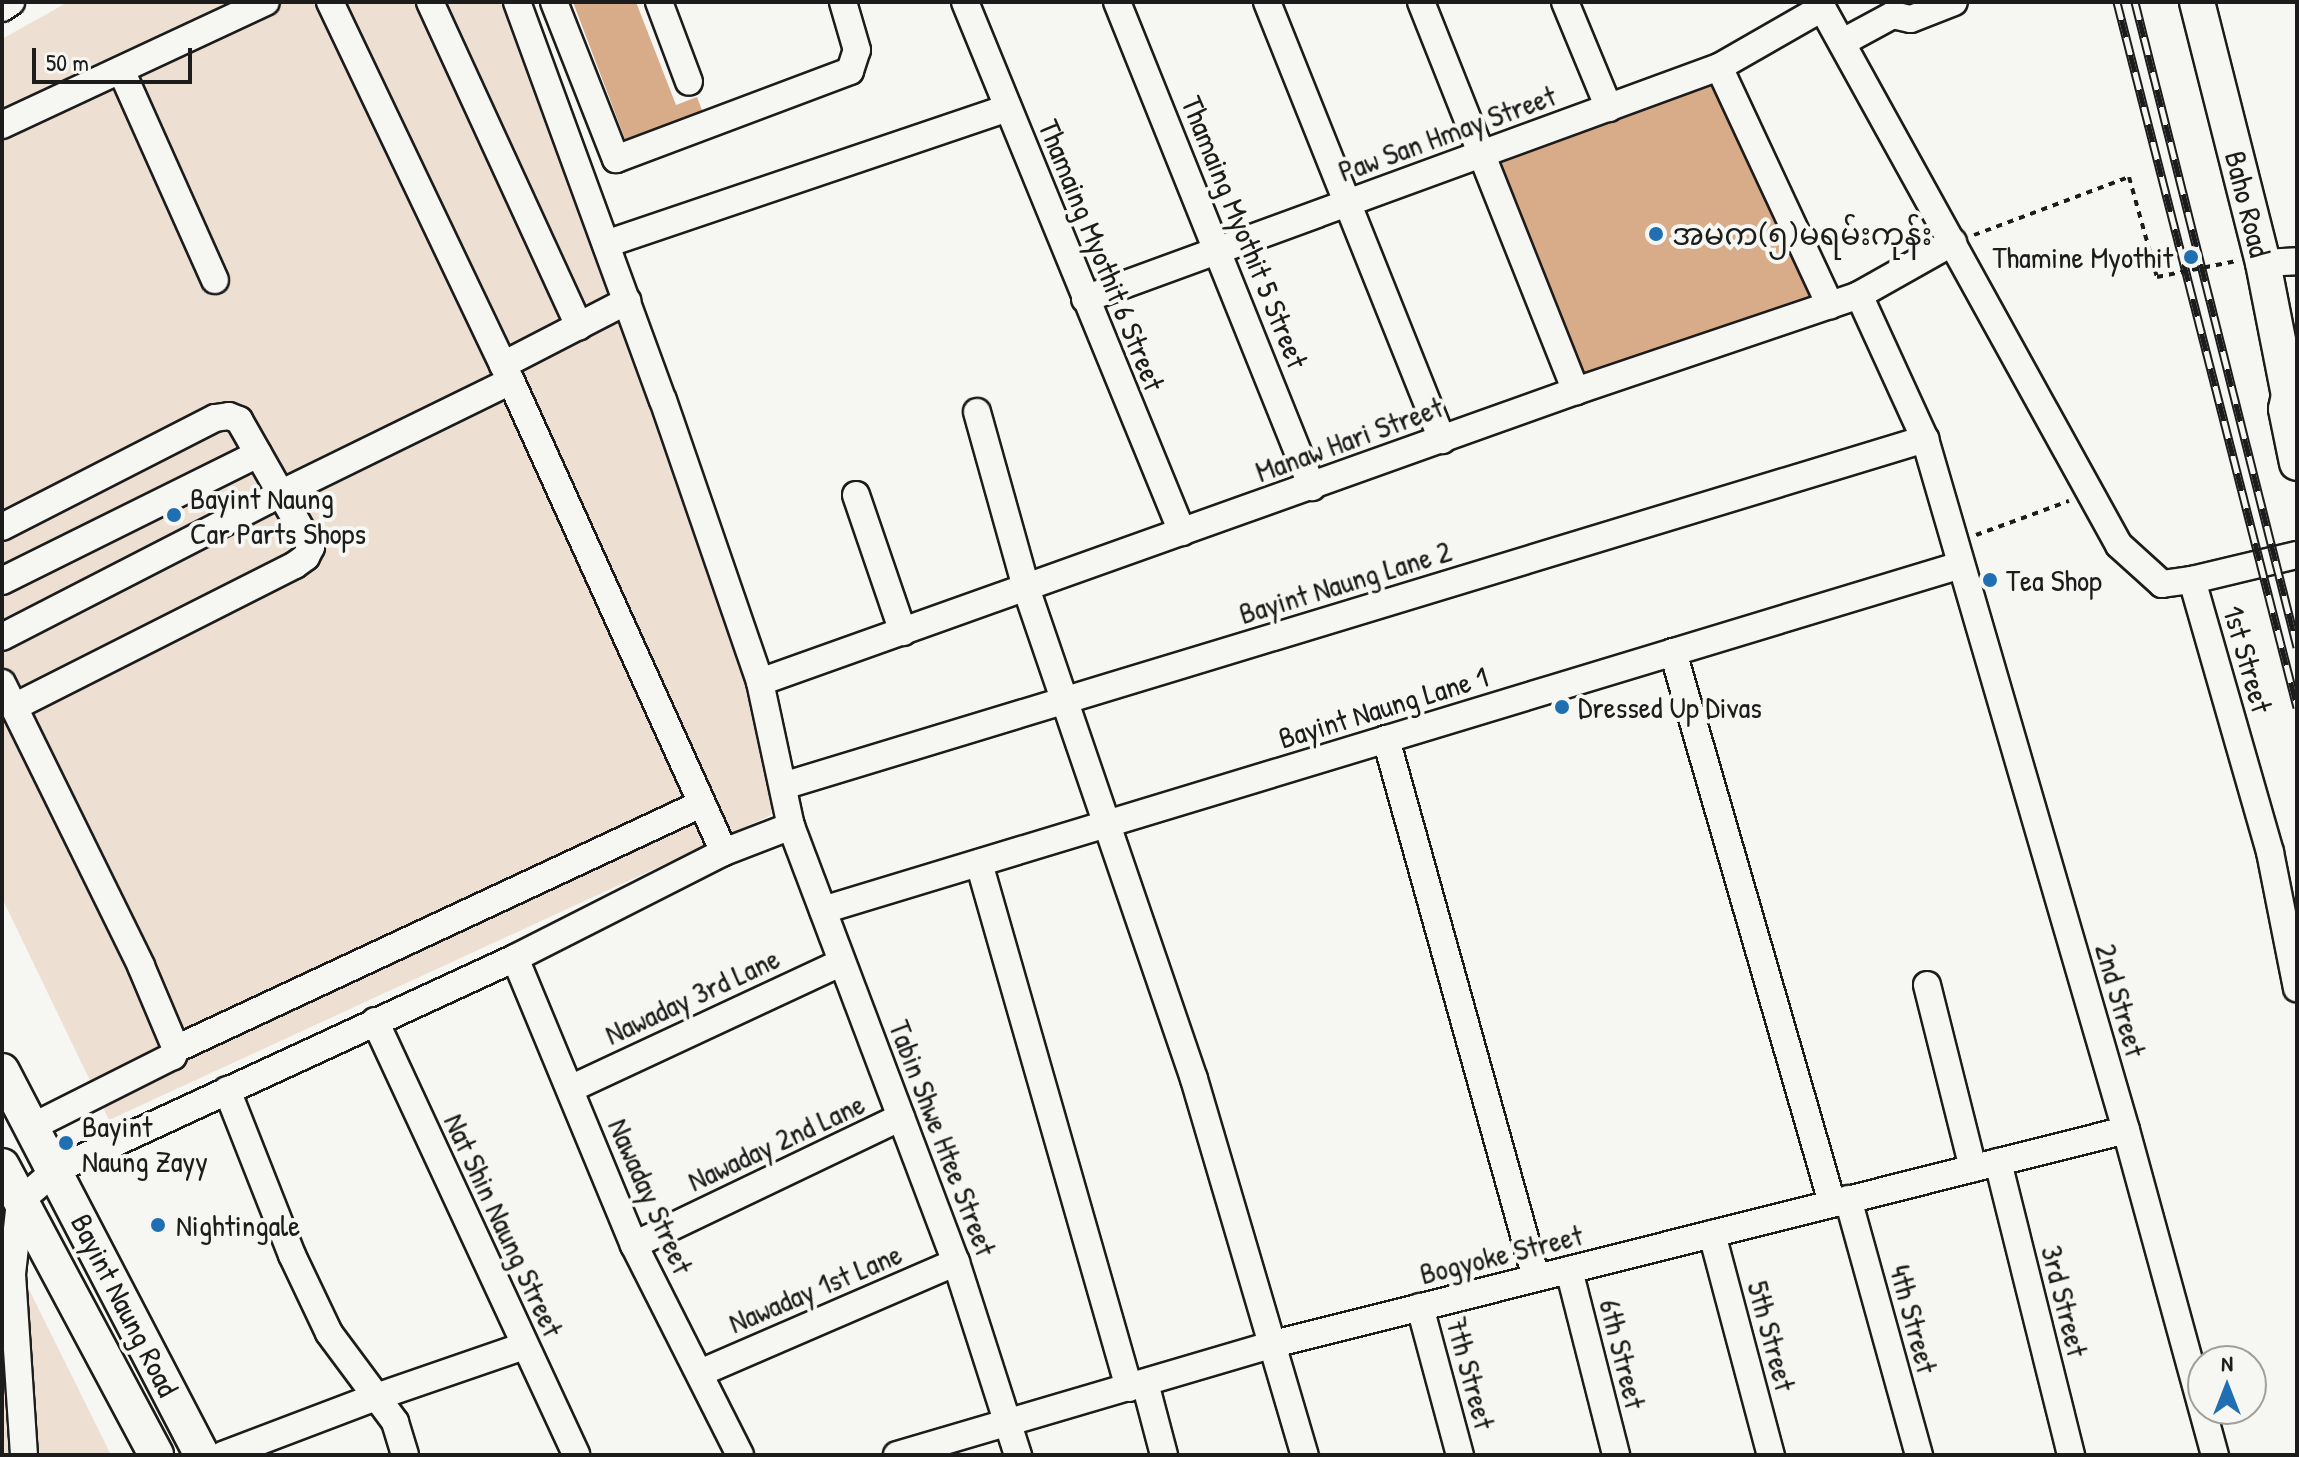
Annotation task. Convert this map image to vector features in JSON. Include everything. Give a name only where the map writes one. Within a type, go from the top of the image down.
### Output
[{"type":"main road","name":"Baho Road","points":[[2197,2],[2250,256],[2293,401],[2286,409],[2297,463]]},
{"type":"main road","name":"Bayint Naung Road","points":[[6,1089],[56,1170],[202,1455]]},
{"type":"main road","name":"Bayint Naung Road","points":[[2,1166],[156,1455]]},
{"type":"street","points":[[2,8],[11,2]]},
{"type":"street","points":[[2,125],[266,2]]},
{"type":"street","points":[[330,2],[507,373],[724,852]]},
{"type":"street","points":[[430,2],[579,326]]},
{"type":"street","name":"Tabin Shwe Htee Street","points":[[517,2],[627,301],[760,682],[795,836],[956,1262],[1018,1455]]},
{"type":"street","points":[[554,2],[616,159],[850,71],[857,50],[843,2]]},
{"type":"street","points":[[659,2],[689,82]]},
{"type":"street","name":"Thamaing Myothit 6 Street","points":[[965,2],[1182,532]]},
{"type":"street","name":"Thamaing Myothit 5 Street","points":[[1117,2],[1312,487]]},
{"type":"street","points":[[1267,2],[1442,440]]},
{"type":"street","points":[[1421,2],[1576,391]]},
{"type":"street","points":[[1565,2],[1609,108]]},
{"type":"street","points":[[1843,42],[1890,9],[1911,19],[1954,2]]},
{"type":"street","points":[[1820,5],[2119,545],[2162,584],[2194,580],[2297,555]]},
{"type":"street","name":"Paw San Hmay Street","points":[[1085,299],[1719,67],[1820,5]]},
{"type":"street","points":[[1719,67],[1830,305]]},
{"type":"street","points":[[121,70],[215,280]]},
{"type":"street","points":[[606,244],[1008,108]]},
{"type":"street","name":"Manaw Hari Street","points":[[760,682],[1576,391],[1859,295],[1953,242]]},
{"type":"street","points":[[2250,256],[2297,261]]},
{"type":"street","name":"2nd Street","points":[[1859,295],[1925,439],[2126,1130],[2215,1455]]},
{"type":"street","points":[[2,637],[507,373],[579,326],[627,301]]},
{"type":"street","points":[[977,412],[1026,588],[1194,1079],[1305,1455]]},
{"type":"street","points":[[2,527],[215,418],[229,416],[239,420],[278,495],[311,547],[306,557],[13,721]]},
{"type":"street","name":"Bayint Naung Lane 2","points":[[783,786],[1925,439]]},
{"type":"street","points":[[2,581],[258,454]]},
{"type":"street","points":[[856,495],[903,632]]},
{"type":"street","name":"Bayint Naung Lane 1","points":[[823,910],[1673,652],[1958,554]]},
{"type":"street","name":"1st Street","points":[[2194,580],[2270,852],[2297,988]]},
{"type":"street","name":"4th Street","points":[[1673,652],[1919,1455]]},
{"type":"street","points":[[2,683],[13,721],[141,966],[176,1049]]},
{"type":"street","points":[[1386,739],[1536,1278]]},
{"type":"street","points":[[32,1127],[173,1056],[176,1049],[701,804]]},
{"type":"street","points":[[24,1455],[12,1274],[20,1201],[56,1170],[515,958],[724,852],[795,836]]},
{"type":"street","points":[[979,863],[1137,1386],[1164,1455]]},
{"type":"street","name":"Nawaday Street","points":[[515,958],[634,1245],[740,1455]]},
{"type":"street","name":"Nawaday 3rd Lane","points":[[570,1089],[842,962]]},
{"type":"street","name":"3rd Street","points":[[1927,985],[1985,1165],[2071,1455]]},
{"type":"street","name":"Nat Shin Naung Street","points":[[375,1021],[576,1455]]},
{"type":"street","points":[[227,1090],[292,1255],[329,1333],[395,1422],[405,1455]]},
{"type":"street","name":"Nawaday 2nd Lane","points":[[634,1245],[901,1117]]},
{"type":"street","name":"Bogyoke Street","points":[[897,1455],[1274,1344],[2126,1130]]},
{"type":"street","name":"5th Street","points":[[1712,1234],[1771,1455]]},
{"type":"street","name":"Nawaday 1st Lane","points":[[700,1373],[956,1262]]},
{"type":"street","name":"6th Street","points":[[1569,1270],[1616,1455]]},
{"type":"street","name":"7th Street","points":[[1420,1307],[1460,1455]]},
{"type":"street","points":[[223,1455],[376,1397],[524,1346]]},
{"type":"path","points":[[1953,242],[2129,177],[2157,277],[2239,261],[2250,256]]},
{"type":"path","points":[[1958,554],[2090,494]]},
{"type":"shaded area","points":[[68,2],[517,2],[775,759],[771,815],[109,1120],[2,898],[2,39]]},
{"type":"shaded area","points":[[2,1235],[111,1455],[2,1455]]},
{"type":"building","points":[[573,2],[636,2],[676,105],[697,97],[705,118],[628,147]]},
{"type":"building","name":"အမက(၅)မရမ်းကုန်း","points":[[1717,79],[1820,302],[1587,381],[1560,351],[1493,160]]},
{"type":"railway","points":[[2117,2],[2297,707]]},
{"type":"railway","points":[[2135,2],[2297,647]]},
{"type":"place","name":"အမက(၅)မရမ်းကုန်း","points":[[1656,234]]},
{"type":"place","name":"Thamine Myothit","points":[[2191,257]]},
{"type":"place","name":"Bayint Naung Car Parts Shops","points":[[174,515]]},
{"type":"place","name":"Tea Shop","points":[[1990,580]]},
{"type":"place","name":"Dressed Up Divas","points":[[1562,707]]},
{"type":"place","name":"Bayint Naung Zayy","points":[[66,1143]]},
{"type":"place","name":"Nightingale","points":[[158,1225]]}]
